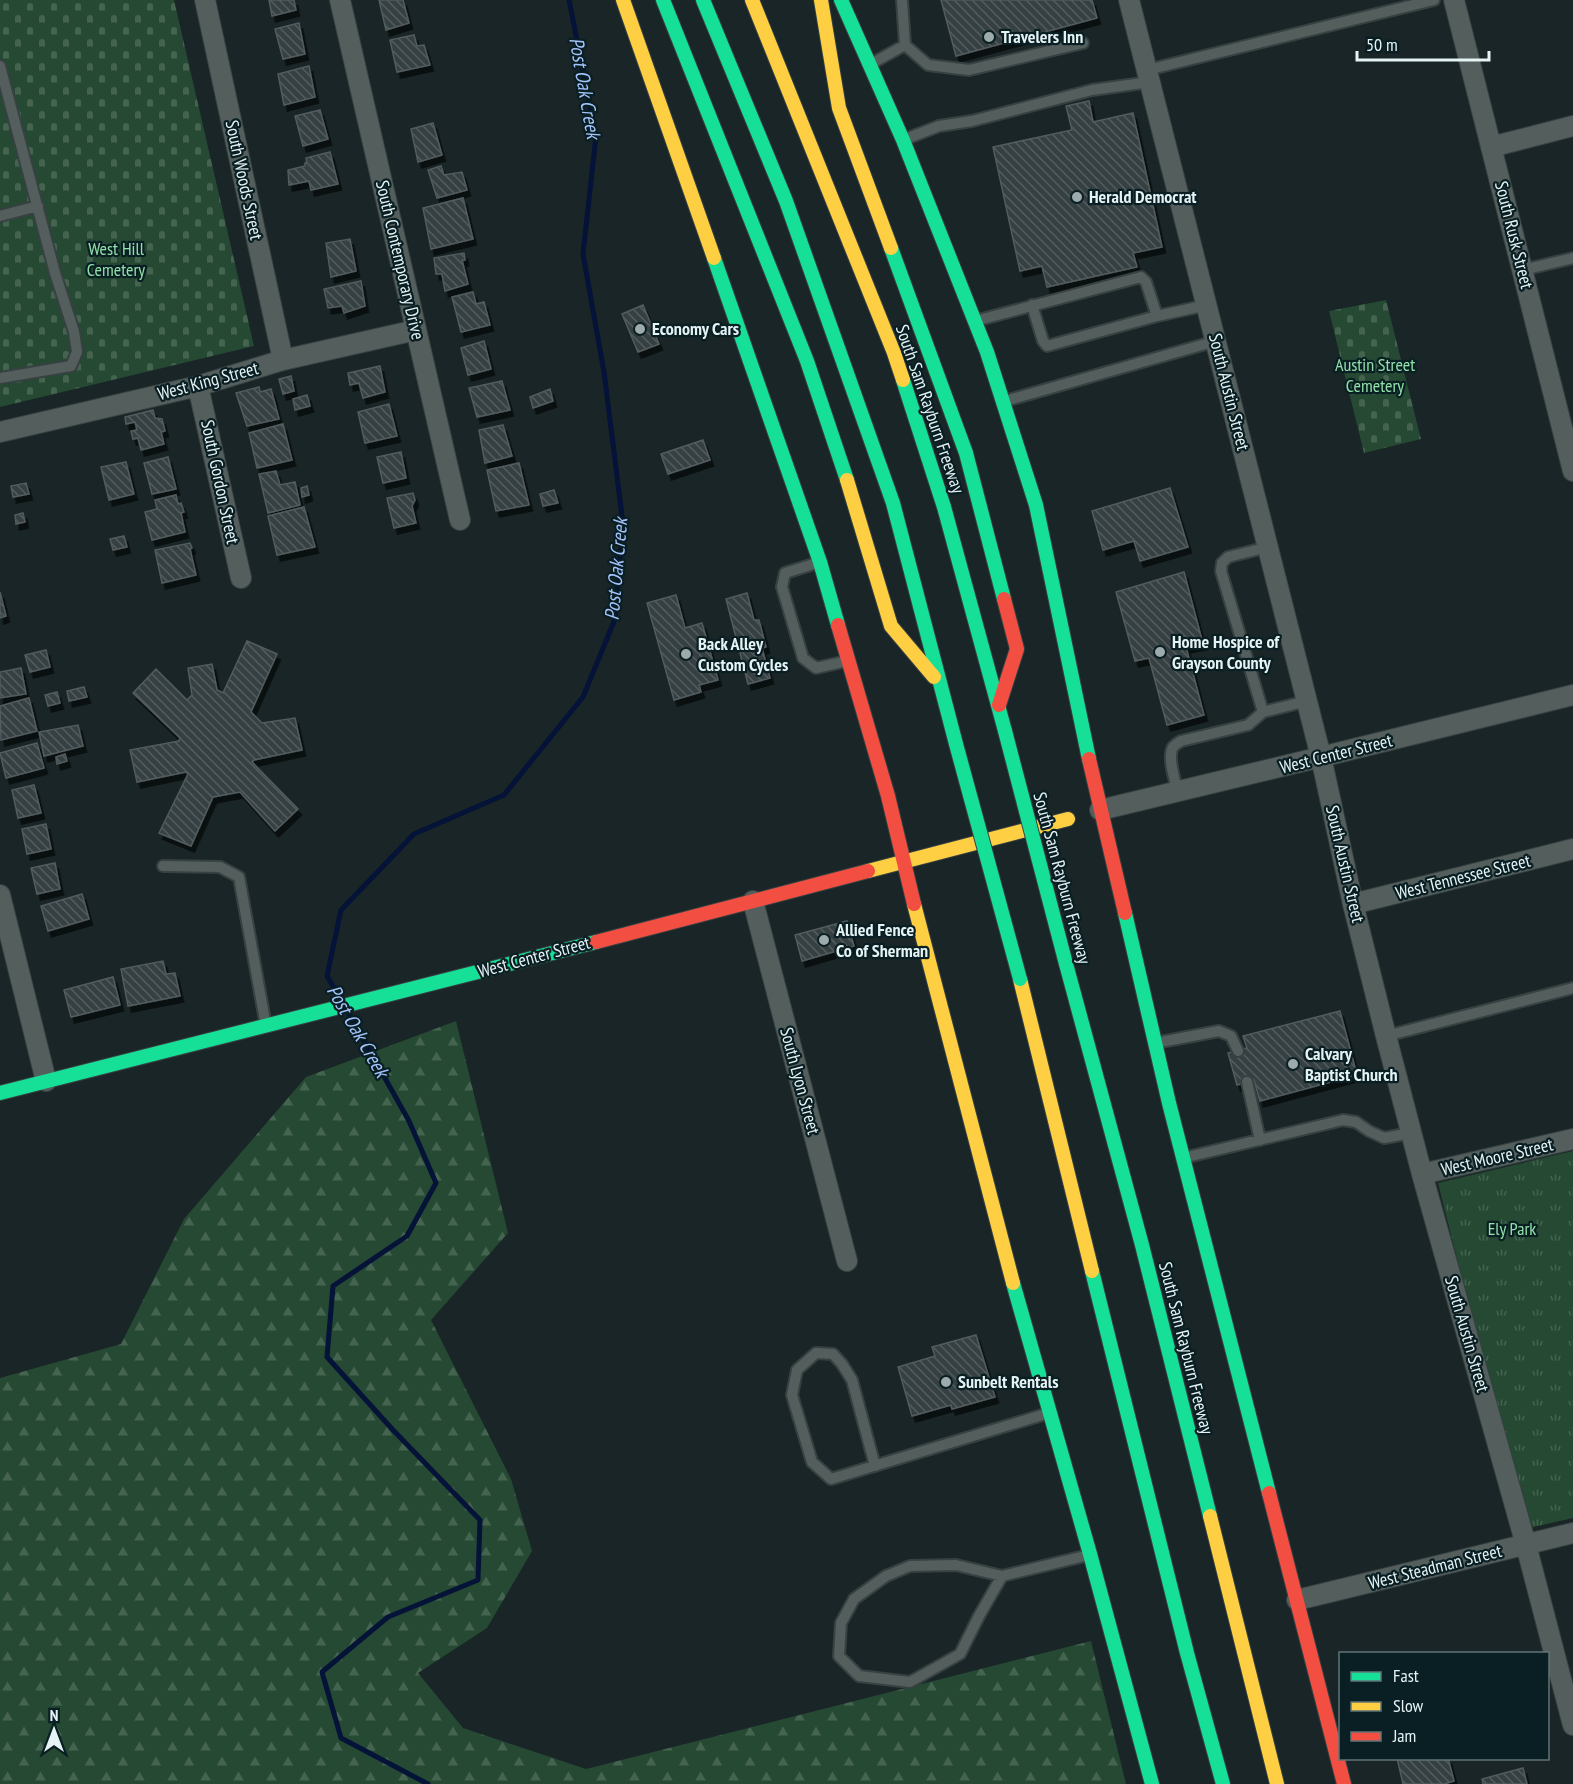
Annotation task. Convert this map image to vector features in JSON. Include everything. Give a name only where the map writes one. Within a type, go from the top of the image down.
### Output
[{"type":"main road","points":[[623,0],[820,562],[888,796],[993,1210],[1152,1784]]},
{"type":"main road","points":[[663,0],[807,361],[842,462],[891,626],[939,683]]},
{"type":"main road","points":[[703,0],[786,201],[893,502],[939,683],[1020,979],[1187,1653],[1223,1784]]},
{"type":"main road","name":"South Sam Rayburn Freeway","points":[[752,0],[894,353],[944,507],[999,705],[1142,1245],[1277,1784]]},
{"type":"main road","points":[[821,0],[839,108],[966,453],[1014,637],[1017,649],[999,705]]},
{"type":"main road","points":[[841,0],[903,140],[987,352],[1036,505],[1099,810],[1154,1043],[1344,1784]]},
{"type":"main road","name":"West Center Street","points":[[0,1093],[375,999],[1068,819]]},
{"type":"main road","points":[[1187,1653],[1212,1784]]},
{"type":"street","name":"South Woods Street","points":[[205,0],[283,360]]},
{"type":"street","name":"South Contemporary Drive","points":[[340,0],[460,520]]},
{"type":"street","name":"South Austin Street","points":[[1129,0],[1307,701],[1353,904],[1386,1036],[1422,1174],[1527,1545],[1573,1725]]},
{"type":"street","name":"South Rusk Street","points":[[1454,0],[1573,471]]},
{"type":"street","points":[[1491,147],[1573,126]]},
{"type":"street","name":"West King Street","points":[[0,432],[198,386],[283,360],[416,330]]},
{"type":"street","name":"South Gordon Street","points":[[198,386],[241,578]]},
{"type":"street","name":"West Center Street","points":[[1099,810],[1321,758],[1573,694]]},
{"type":"street","name":"West Tennessee Street","points":[[1353,904],[1573,849]]},
{"type":"street","points":[[0,894],[46,1081]]},
{"type":"street","name":"South Lyon Street","points":[[753,901],[848,1261]]},
{"type":"street","name":"West Moore Street","points":[[1422,1174],[1573,1139]]},
{"type":"street","name":"West Steadman Street","points":[[1297,1600],[1573,1533]]},
{"type":"lane","points":[[902,0],[905,45],[928,64],[969,70],[1083,43]]},
{"type":"lane","points":[[903,140],[939,126],[972,121],[1149,76],[1434,0]]},
{"type":"lane","points":[[869,65],[905,45]]},
{"type":"lane","points":[[0,66],[1,78],[55,273],[74,332],[77,352],[71,366],[0,378]]},
{"type":"lane","points":[[0,216],[38,206]]},
{"type":"lane","points":[[1522,270],[1573,258]]},
{"type":"lane","points":[[974,321],[1141,277],[1146,282],[1157,316]]},
{"type":"lane","points":[[1032,305],[1043,341],[1047,346],[1207,305]]},
{"type":"lane","points":[[1002,402],[1216,341]]},
{"type":"lane","points":[[1263,712],[1221,571],[1222,563],[1228,557],[1268,547]]},
{"type":"lane","points":[[820,562],[785,573],[782,587],[803,658],[816,668],[848,660]]},
{"type":"lane","points":[[1178,792],[1171,754],[1174,746],[1181,741],[1248,725],[1263,712],[1307,701]]},
{"type":"lane","points":[[163,866],[220,867],[239,877],[266,1026]]},
{"type":"lane","points":[[1386,1036],[1573,988]]},
{"type":"lane","points":[[1154,1043],[1219,1031],[1231,1036],[1238,1051]]},
{"type":"lane","points":[[1247,1082],[1260,1140]]},
{"type":"lane","points":[[1183,1158],[1343,1120],[1356,1122],[1384,1138],[1411,1132]]},
{"type":"lane","points":[[875,1466],[852,1380],[833,1354],[816,1353],[797,1370],[792,1395],[812,1462],[831,1479],[875,1466],[1049,1413]]},
{"type":"lane","points":[[1002,1576],[960,1653],[910,1682],[859,1676],[839,1656],[841,1623],[854,1599],[886,1576],[910,1566],[956,1565],[1002,1576],[1090,1554]]},
{"type":"green space","name":"West Hill Cemetery","points":[[0,0],[174,0],[254,346],[0,407]]},
{"type":"green space","name":"Austin Street Cemetery","points":[[1386,300],[1421,439],[1364,453],[1329,311]]},
{"type":"green space","points":[[456,1021],[508,1233],[431,1320],[511,1479],[532,1551],[487,1628],[418,1673],[463,1728],[586,1769],[1091,1641],[1126,1784],[0,1784],[0,1378],[121,1344],[184,1219],[306,1077]]},
{"type":"green space","name":"Ely Park","points":[[1573,1151],[1573,1518],[1525,1529],[1438,1183]]},
{"type":"building","points":[[269,0],[294,0],[296,10],[272,16]]},
{"type":"building","points":[[379,0],[403,0],[409,23],[386,30]]},
{"type":"building","name":"Travelers Inn","points":[[941,0],[1092,0],[1097,18],[956,56]]},
{"type":"building","points":[[299,23],[305,54],[283,59],[275,29]]},
{"type":"building","points":[[414,35],[417,46],[424,45],[430,65],[397,72],[390,40]]},
{"type":"building","points":[[309,66],[315,97],[284,105],[278,74]]},
{"type":"building","name":"Herald Democrat","points":[[1089,101],[1093,122],[1133,113],[1162,247],[1133,253],[1137,267],[1047,287],[1042,266],[1020,271],[993,147],[1072,130],[1066,106]]},
{"type":"building","points":[[320,110],[328,139],[303,146],[295,116]]},
{"type":"building","points":[[433,123],[442,155],[418,162],[411,129]]},
{"type":"building","points":[[330,152],[338,184],[311,190],[309,181],[289,185],[288,170],[305,166],[306,158]]},
{"type":"building","points":[[441,166],[444,175],[462,172],[467,190],[437,198],[428,170]]},
{"type":"building","points":[[463,198],[473,239],[431,249],[423,208]]},
{"type":"building","points":[[350,239],[356,271],[331,277],[326,243]]},
{"type":"building","points":[[464,253],[465,260],[462,260],[468,284],[445,291],[442,274],[436,274],[434,258]]},
{"type":"building","points":[[361,281],[365,306],[344,313],[342,306],[328,308],[324,289]]},
{"type":"building","points":[[473,292],[476,304],[484,302],[490,325],[461,332],[452,297]]},
{"type":"building","name":"Economy Cars","points":[[643,305],[659,344],[638,352],[622,314]]},
{"type":"building","points":[[484,341],[491,369],[468,375],[461,348]]},
{"type":"building","points":[[380,366],[385,392],[363,398],[359,383],[350,385],[348,373]]},
{"type":"building","points":[[291,376],[294,391],[283,394],[279,379]]},
{"type":"building","points":[[502,381],[510,410],[477,417],[469,388]]},
{"type":"building","points":[[259,387],[260,392],[271,389],[279,419],[247,426],[236,393]]},
{"type":"building","points":[[550,389],[553,401],[533,408],[530,397]]},
{"type":"building","points":[[307,395],[310,406],[295,410],[293,399]]},
{"type":"building","points":[[389,404],[397,436],[365,443],[358,412]]},
{"type":"building","points":[[153,410],[155,418],[162,419],[165,431],[161,432],[164,444],[141,450],[138,438],[133,439],[131,431],[137,430],[135,422],[126,424],[125,417]]},
{"type":"building","points":[[283,424],[292,460],[257,468],[249,433]]},
{"type":"building","points":[[503,425],[512,456],[485,463],[479,430]]},
{"type":"building","points":[[703,440],[710,460],[668,474],[661,454]]},
{"type":"building","points":[[401,452],[406,478],[383,483],[377,457]]},
{"type":"building","points":[[168,457],[176,489],[152,494],[144,463]]},
{"type":"building","points":[[126,462],[134,494],[109,500],[101,467]]},
{"type":"building","points":[[519,463],[529,505],[496,511],[487,470]]},
{"type":"building","points":[[276,471],[280,485],[295,482],[300,505],[268,513],[259,474]]},
{"type":"building","points":[[26,483],[29,494],[13,497],[11,486]]},
{"type":"building","points":[[307,486],[309,495],[302,497],[301,488]]},
{"type":"building","points":[[1170,488],[1188,547],[1140,561],[1134,541],[1103,550],[1092,511]]},
{"type":"building","points":[[554,490],[558,503],[543,506],[540,494]]},
{"type":"building","points":[[413,493],[415,500],[412,506],[416,523],[394,528],[387,498]]},
{"type":"building","points":[[176,495],[178,504],[181,503],[184,512],[181,513],[185,532],[152,540],[145,512],[157,509],[155,500]]},
{"type":"building","points":[[304,507],[315,547],[277,555],[268,516]]},
{"type":"building","points":[[23,513],[25,522],[16,524],[15,515]]},
{"type":"building","points":[[124,536],[127,547],[113,550],[110,539]]},
{"type":"building","points":[[190,543],[196,575],[162,583],[155,550]]},
{"type":"building","name":"Home Hospice of Grayson County","points":[[1184,572],[1203,644],[1186,647],[1204,715],[1167,725],[1149,658],[1135,661],[1116,592]]},
{"type":"building","points":[[0,592],[6,616],[0,618]]},
{"type":"building","points":[[747,593],[754,620],[759,620],[766,647],[762,648],[770,678],[748,684],[726,599]]},
{"type":"building","name":"Back Alley Custom Cycles","points":[[676,595],[685,628],[702,623],[718,680],[699,685],[701,692],[674,700],[647,603]]},
{"type":"building","points":[[247,641],[277,654],[251,712],[262,723],[295,718],[302,750],[252,762],[298,809],[275,831],[240,792],[213,797],[191,846],[159,833],[188,774],[186,772],[137,782],[130,750],[179,741],[180,738],[133,693],[156,669],[187,700],[192,695],[188,668],[212,664],[217,690],[223,693]]},
{"type":"building","points":[[46,650],[50,667],[30,672],[25,655]]},
{"type":"building","points":[[21,668],[26,694],[0,698],[0,672]]},
{"type":"building","points":[[84,687],[87,697],[69,701],[67,691]]},
{"type":"building","points":[[57,692],[60,703],[48,706],[45,695]]},
{"type":"building","points":[[29,698],[37,731],[1,740],[0,706]]},
{"type":"building","points":[[78,725],[83,746],[44,756],[39,732]]},
{"type":"building","points":[[37,743],[44,768],[6,778],[0,753]]},
{"type":"building","points":[[65,754],[67,761],[57,764],[56,757]]},
{"type":"building","points":[[34,785],[41,813],[18,818],[12,790]]},
{"type":"building","points":[[46,824],[51,849],[27,854],[22,829]]},
{"type":"building","points":[[55,863],[60,889],[37,894],[31,868]]},
{"type":"building","points":[[82,894],[89,919],[48,931],[41,906]]},
{"type":"building","name":"Allied Fence Co of Sherman","points":[[847,921],[854,946],[802,961],[795,935]]},
{"type":"building","points":[[163,961],[166,974],[175,973],[180,996],[128,1006],[121,969]]},
{"type":"building","points":[[113,977],[120,1005],[71,1017],[64,990]]},
{"type":"building","name":"Calvary Baptist Church","points":[[1340,1011],[1357,1075],[1260,1101],[1254,1080],[1237,1085],[1228,1053],[1247,1048],[1243,1036]]},
{"type":"building","name":"Sunbelt Rentals","points":[[976,1335],[995,1397],[952,1409],[951,1405],[912,1416],[898,1367],[935,1356],[932,1347]]},
{"type":"building","points":[[1397,1760],[1449,1760],[1454,1781],[1444,1784],[1403,1784]]},
{"type":"building","points":[[1523,1768],[1527,1784],[1483,1784],[1482,1779]]},
{"type":"waterway","name":"Post Oak Creek","points":[[340,998],[327,976],[341,910],[414,834],[504,795],[583,697],[615,619],[623,524],[604,372],[583,254],[596,136],[569,0]]},
{"type":"waterway","name":"Post Oak Creek","points":[[349,1014],[409,1121],[436,1183],[407,1236],[333,1286],[327,1357],[393,1430],[480,1520],[478,1580],[388,1617],[322,1672],[341,1738],[428,1784]]},
{"type":"traffic: fast","points":[[663,0],[807,361],[847,480]]},
{"type":"traffic: fast","points":[[703,0],[786,201],[893,503],[956,744]]},
{"type":"traffic: fast","points":[[841,0],[903,140],[987,352],[1036,505],[1089,759]]},
{"type":"traffic: fast","points":[[891,248],[966,453],[1004,599]]},
{"type":"traffic: fast","points":[[714,258],[820,562],[838,625]]},
{"type":"traffic: fast","points":[[903,380],[944,507],[1005,731]]},
{"type":"traffic: fast","points":[[1005,731],[1066,964]]},
{"type":"traffic: fast","points":[[956,744],[1020,979]]},
{"type":"traffic: fast","points":[[1125,913],[1169,1103],[1269,1493]]},
{"type":"traffic: fast","points":[[0,1093],[596,942]]},
{"type":"traffic: fast","points":[[1066,964],[1142,1245],[1210,1516]]},
{"type":"traffic: fast","points":[[1092,1271],[1187,1653],[1223,1784]]},
{"type":"traffic: fast","points":[[1013,1283],[1152,1784]]},
{"type":"traffic: slow","points":[[623,0],[714,258]]},
{"type":"traffic: slow","points":[[752,0],[903,380]]},
{"type":"traffic: slow","points":[[821,0],[839,108],[891,248]]},
{"type":"traffic: slow","points":[[847,480],[891,626],[934,677]]},
{"type":"traffic: slow","points":[[868,871],[1068,819]]},
{"type":"traffic: slow","points":[[914,904],[1013,1283]]},
{"type":"traffic: slow","points":[[1020,979],[1092,1271]]},
{"type":"traffic: slow","points":[[1210,1516],[1277,1784]]},
{"type":"traffic: jam","points":[[999,705],[1017,649],[1004,599]]},
{"type":"traffic: jam","points":[[838,625],[888,796],[914,904]]},
{"type":"traffic: jam","points":[[1089,759],[1125,913]]},
{"type":"traffic: jam","points":[[596,942],[868,871]]},
{"type":"traffic: jam","points":[[1269,1493],[1344,1784]]},
{"type":"place","name":"Travelers Inn","points":[[989,37]]},
{"type":"place","name":"Herald Democrat","points":[[1077,197]]},
{"type":"place","name":"Economy Cars","points":[[640,329]]},
{"type":"place","name":"Home Hospice of Grayson County","points":[[1160,652]]},
{"type":"place","name":"Back Alley Custom Cycles","points":[[686,654]]},
{"type":"place","name":"Allied Fence Co of Sherman","points":[[824,940]]},
{"type":"place","name":"Calvary Baptist Church","points":[[1293,1064]]},
{"type":"place","name":"Sunbelt Rentals","points":[[946,1382]]}]
